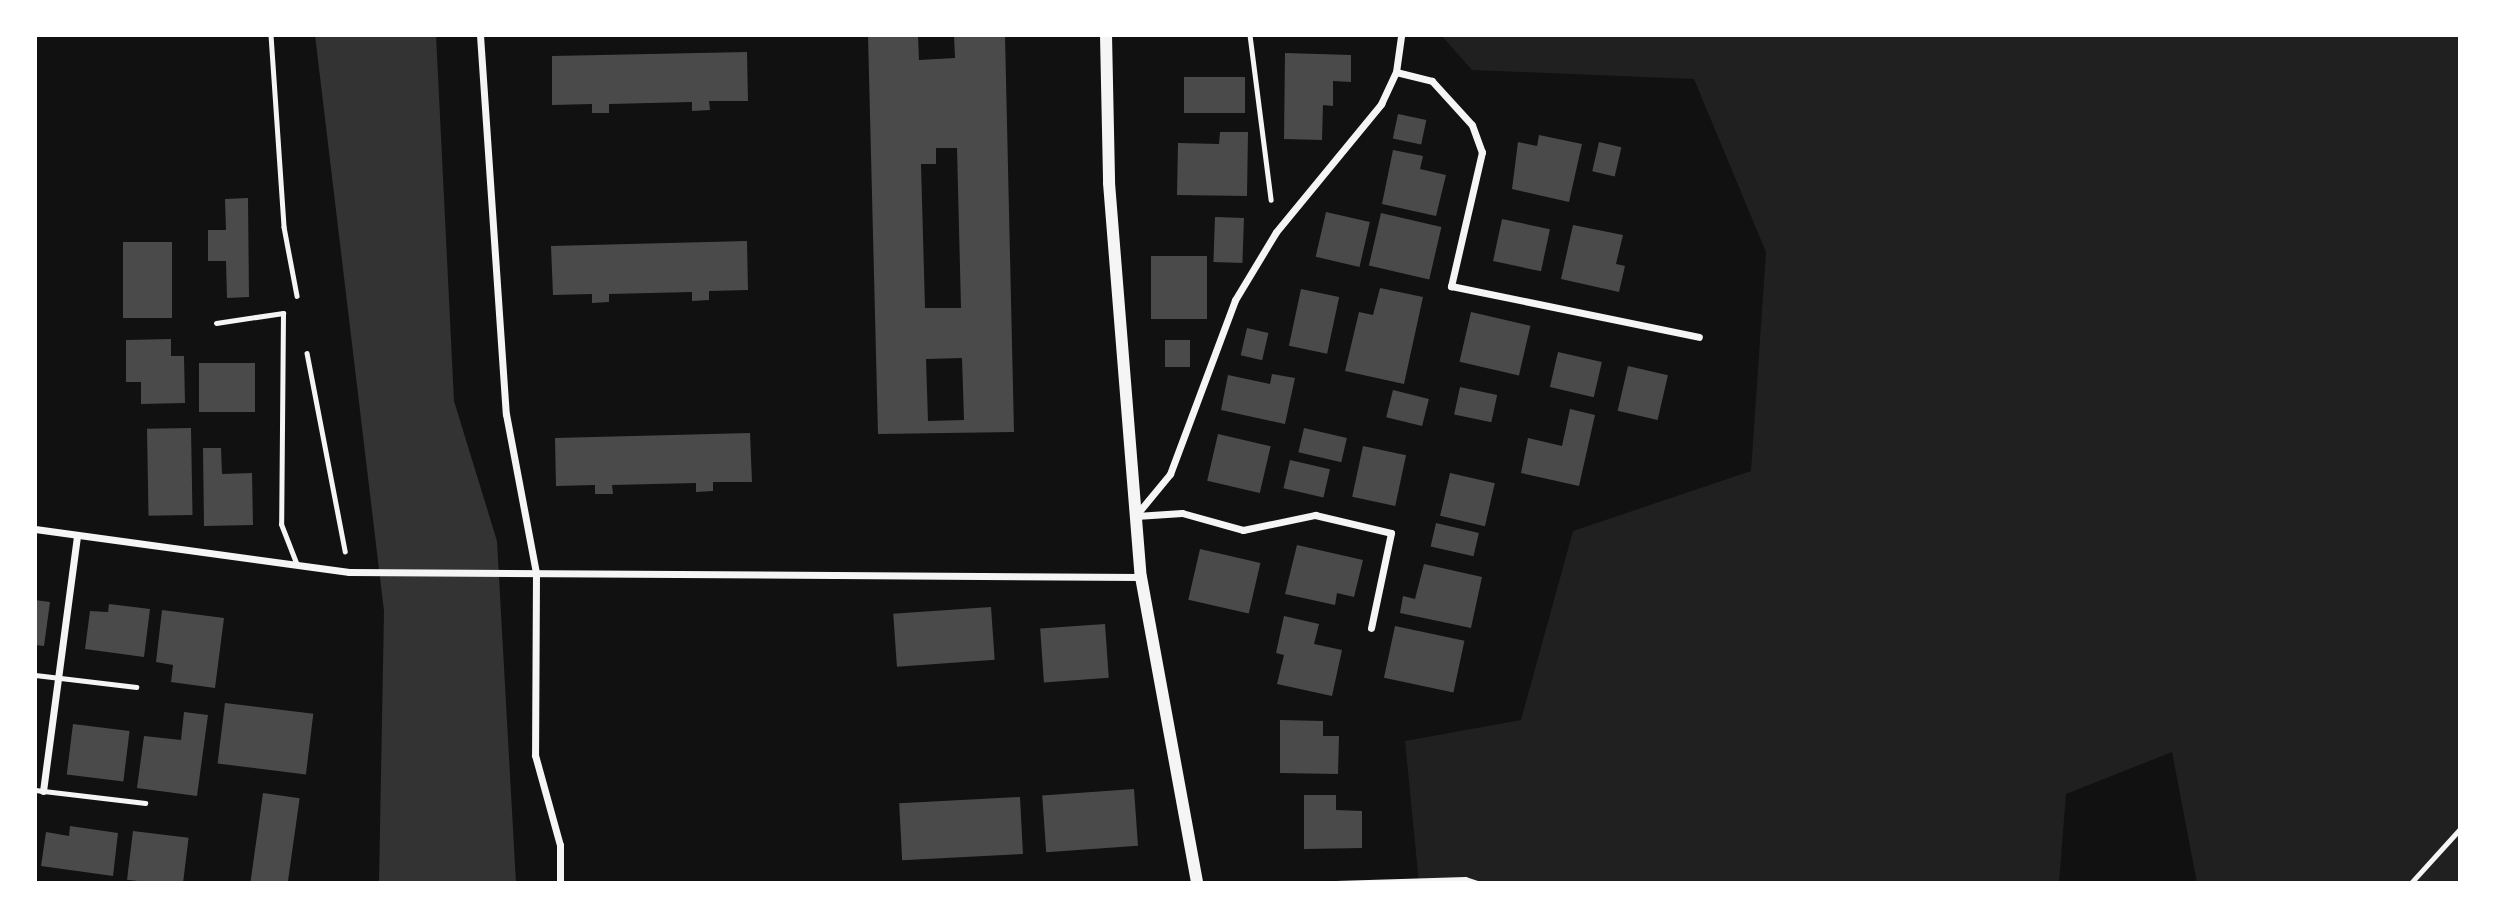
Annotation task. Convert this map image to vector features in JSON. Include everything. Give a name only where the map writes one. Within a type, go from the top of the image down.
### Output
[{"type":"street","points":[[480,35],[506,414],[536,573],[534,755],[560,845],[560,883]]},
{"type":"street","points":[[1106,35],[1109,183],[1141,577],[1197,883]]},
{"type":"street","points":[[1136,516],[1170,474],[1235,300],[1276,232],[1381,104],[1396,72],[1401,35]]},
{"type":"street","points":[[1396,72],[1432,81],[1472,125],[1482,152],[1451,286],[1699,337]]},
{"type":"street","points":[[1136,516],[1182,513],[1244,530],[1315,516],[1391,533],[1371,628]]},
{"type":"street","points":[[35,529],[349,572],[491,575],[536,573],[1141,577]]},
{"type":"street","points":[[39,790],[58,678],[77,535]]},
{"type":"lane","points":[[216,323],[283,313],[281,524],[297,565]]},
{"type":"lane","points":[[35,675],[136,687]]},
{"type":"lane","points":[[39,790],[145,803]]},
{"type":"path","points":[[1250,35],[1276,232]]},
{"type":"path","points":[[2411,883],[2460,829]]},
{"type":"path","points":[[1336,883],[1451,879],[1477,883]]},
{"type":"shaded area","points":[[315,35],[436,35],[454,401],[497,541],[516,883],[379,883],[384,611]]},
{"type":"shaded area","points":[[1441,35],[2460,35],[2460,883],[2197,883],[2172,752],[2066,794],[2059,883],[1419,883],[1405,741],[1521,720],[1573,531],[1751,471],[1766,252],[1694,79],[1472,70]]},
{"type":"building","points":[[868,35],[918,35],[919,60],[955,58],[954,35],[1005,35],[1014,432],[878,434]],"holes":[[[936,148],[957,148],[961,308],[925,308],[921,164],[936,164]],[[962,358],[964,420],[928,421],[926,359]]]},
{"type":"building","points":[[747,52],[748,101],[709,101],[710,110],[692,111],[692,102],[609,104],[609,113],[592,113],[592,104],[552,105],[552,56]]},
{"type":"building","points":[[1285,53],[1351,55],[1351,82],[1333,81],[1333,106],[1323,105],[1322,140],[1284,139]]},
{"type":"building","points":[[1184,77],[1245,77],[1245,113],[1184,113]]},
{"type":"building","points":[[1398,114],[1426,120],[1421,144],[1393,138]]},
{"type":"building","points":[[1220,132],[1248,132],[1247,196],[1177,195],[1178,143],[1219,144]]},
{"type":"building","points":[[1539,135],[1582,144],[1569,202],[1512,189],[1518,142],[1537,146]]},
{"type":"building","points":[[1599,142],[1621,147],[1615,176],[1592,171]]},
{"type":"building","points":[[1393,150],[1423,156],[1420,169],[1446,175],[1436,216],[1382,204]]},
{"type":"building","points":[[248,198],[249,297],[227,298],[226,261],[208,261],[208,230],[226,230],[225,199]]},
{"type":"building","points":[[1326,212],[1370,222],[1359,267],[1316,257]]},
{"type":"building","points":[[1381,213],[1441,227],[1429,280],[1369,266]]},
{"type":"building","points":[[1215,217],[1244,218],[1242,263],[1213,262]]},
{"type":"building","points":[[1502,219],[1550,229],[1541,271],[1493,261]]},
{"type":"building","points":[[1573,225],[1623,235],[1616,264],[1625,266],[1619,292],[1561,279]]},
{"type":"building","points":[[747,241],[748,290],[709,291],[709,300],[692,301],[692,292],[609,294],[609,302],[592,303],[592,294],[553,295],[551,246]]},
{"type":"building","points":[[123,242],[172,242],[172,318],[123,318]]},
{"type":"building","points":[[1151,256],[1207,256],[1207,319],[1151,319]]},
{"type":"building","points":[[1380,288],[1423,297],[1404,384],[1345,371],[1359,312],[1373,315]]},
{"type":"building","points":[[1301,289],[1339,297],[1327,354],[1289,346]]},
{"type":"building","points":[[1471,312],[1530,326],[1519,375],[1460,362]]},
{"type":"building","points":[[1247,328],[1268,333],[1262,360],[1241,355]]},
{"type":"building","points":[[171,339],[171,356],[184,356],[185,403],[141,404],[141,382],[126,382],[126,340]]},
{"type":"building","points":[[1165,340],[1190,340],[1190,367],[1165,367]]},
{"type":"building","points":[[1558,352],[1602,362],[1594,397],[1550,387]]},
{"type":"building","points":[[199,363],[255,363],[255,412],[199,412]]},
{"type":"building","points":[[1628,366],[1668,375],[1658,420],[1618,411]]},
{"type":"building","points":[[1272,374],[1295,378],[1285,424],[1221,410],[1228,375],[1270,384]]},
{"type":"building","points":[[1460,387],[1497,395],[1491,422],[1454,414]]},
{"type":"building","points":[[1393,390],[1429,399],[1422,426],[1386,417]]},
{"type":"building","points":[[1570,409],[1595,415],[1579,486],[1521,473],[1528,438],[1562,446]]},
{"type":"building","points":[[191,428],[193,515],[149,516],[147,429]]},
{"type":"building","points":[[1304,428],[1347,438],[1341,462],[1298,452]]},
{"type":"building","points":[[750,433],[752,482],[713,482],[713,491],[696,492],[696,483],[612,485],[613,494],[595,494],[595,485],[556,486],[555,438]]},
{"type":"building","points":[[1218,434],[1271,446],[1260,493],[1207,481]]},
{"type":"building","points":[[1363,446],[1406,455],[1395,506],[1352,497]]},
{"type":"building","points":[[203,448],[221,448],[222,474],[252,473],[253,525],[204,526]]},
{"type":"building","points":[[1290,460],[1330,469],[1323,497],[1283,488]]},
{"type":"building","points":[[1450,473],[1495,483],[1485,526],[1440,516]]},
{"type":"building","points":[[1436,523],[1479,533],[1473,556],[1431,546]]},
{"type":"building","points":[[1297,545],[1363,560],[1354,597],[1337,593],[1335,605],[1285,594]]},
{"type":"building","points":[[1200,549],[1260,563],[1249,614],[1188,600]]},
{"type":"building","points":[[1424,564],[1482,577],[1471,628],[1400,613],[1403,596],[1415,599]]},
{"type":"building","points":[[35,600],[50,602],[44,646],[35,645]]},
{"type":"building","points":[[109,604],[150,609],[144,657],[85,649],[90,611],[108,612]]},
{"type":"building","points":[[991,607],[995,660],[897,667],[893,614]]},
{"type":"building","points":[[162,610],[224,618],[215,688],[171,682],[173,665],[156,662]]},
{"type":"building","points":[[1284,616],[1319,624],[1314,644],[1342,650],[1332,696],[1277,684],[1284,655],[1276,653]]},
{"type":"building","points":[[1105,624],[1109,678],[1044,682],[1040,629]]},
{"type":"building","points":[[1395,626],[1464,641],[1453,693],[1384,678]]},
{"type":"building","points":[[225,703],[313,714],[306,774],[218,764]]},
{"type":"building","points":[[184,712],[208,715],[197,796],[137,788],[144,736],[181,740]]},
{"type":"building","points":[[1280,720],[1323,721],[1323,736],[1339,736],[1338,774],[1280,773]]},
{"type":"building","points":[[73,724],[130,731],[123,782],[67,775]]},
{"type":"building","points":[[1134,789],[1138,846],[1046,852],[1042,795]]},
{"type":"building","points":[[263,793],[300,798],[288,883],[250,883]]},
{"type":"building","points":[[1304,795],[1336,795],[1336,810],[1362,811],[1362,848],[1304,849]]},
{"type":"building","points":[[1020,797],[1023,854],[902,860],[899,803]]},
{"type":"building","points":[[70,826],[118,833],[113,876],[41,866],[46,832],[69,836]]},
{"type":"building","points":[[133,831],[189,838],[183,883],[127,880]]}]
